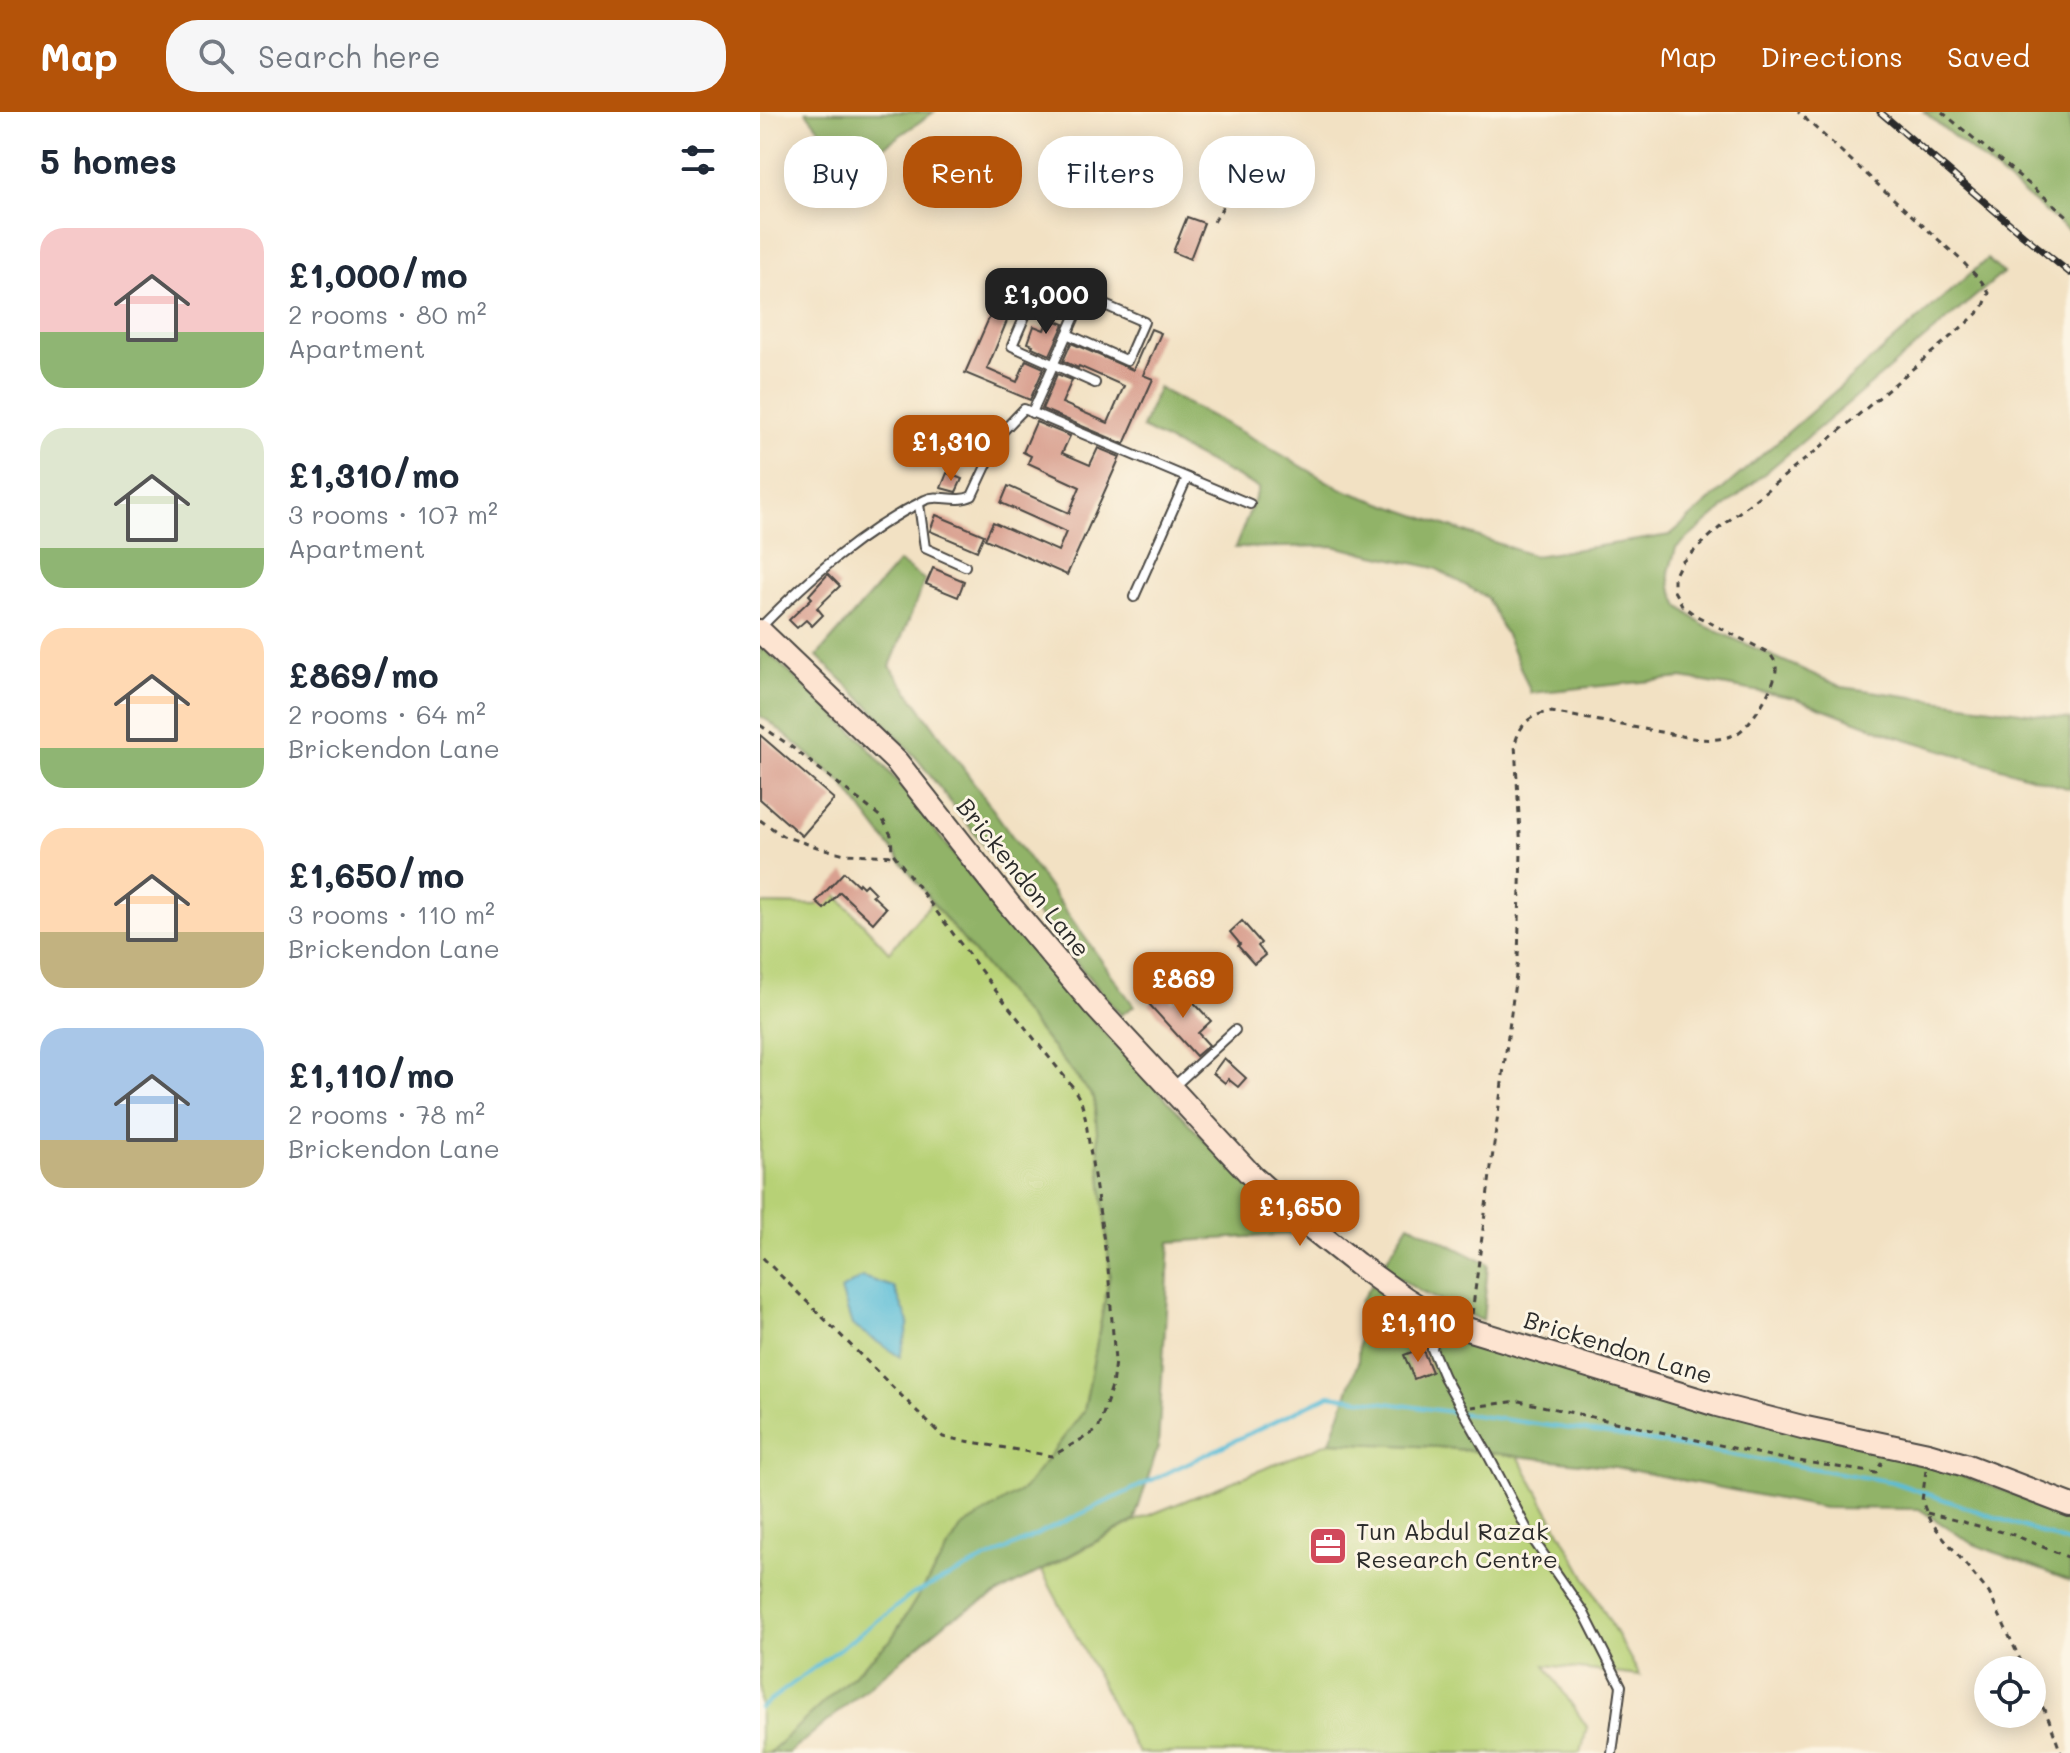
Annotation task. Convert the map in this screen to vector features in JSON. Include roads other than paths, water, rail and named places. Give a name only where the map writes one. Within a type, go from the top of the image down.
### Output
[{"type":"street","name":"Brickendon Lane","points":[[760,630],[897,762],[1008,903],[1093,1004],[1253,1177],[1304,1222],[1381,1282],[1437,1318],[1470,1330],[1717,1405],[1928,1454],[2070,1505]]},
{"type":"lane","points":[[1032,413],[1054,363],[1084,296],[1144,322],[1127,361],[1067,334]]},
{"type":"lane","points":[[1025,316],[1012,346],[1095,383]]},
{"type":"lane","points":[[760,630],[820,570],[889,521],[928,497],[964,500],[972,496],[1002,432],[1024,409],[1250,504]]},
{"type":"lane","points":[[1134,597],[1187,478]]},
{"type":"lane","points":[[919,504],[925,548],[965,566]]},
{"type":"lane","points":[[1171,1089],[1235,1030]]},
{"type":"lane","points":[[1437,1318],[1432,1349],[1444,1377],[1530,1535],[1584,1613],[1621,1686],[1612,1753]]},
{"type":"water","points":[[862,1277],[894,1287],[909,1322],[900,1357],[852,1325],[841,1290]]},
{"type":"waterway","points":[[760,1708],[913,1594],[1330,1395],[1608,1434],[1893,1482],[2070,1543]]},
{"type":"railway","points":[[1880,112],[2070,273]]},
{"type":"place","name":"Tun Abdul Razak Research Centre","points":[[1328,1546]]}]
